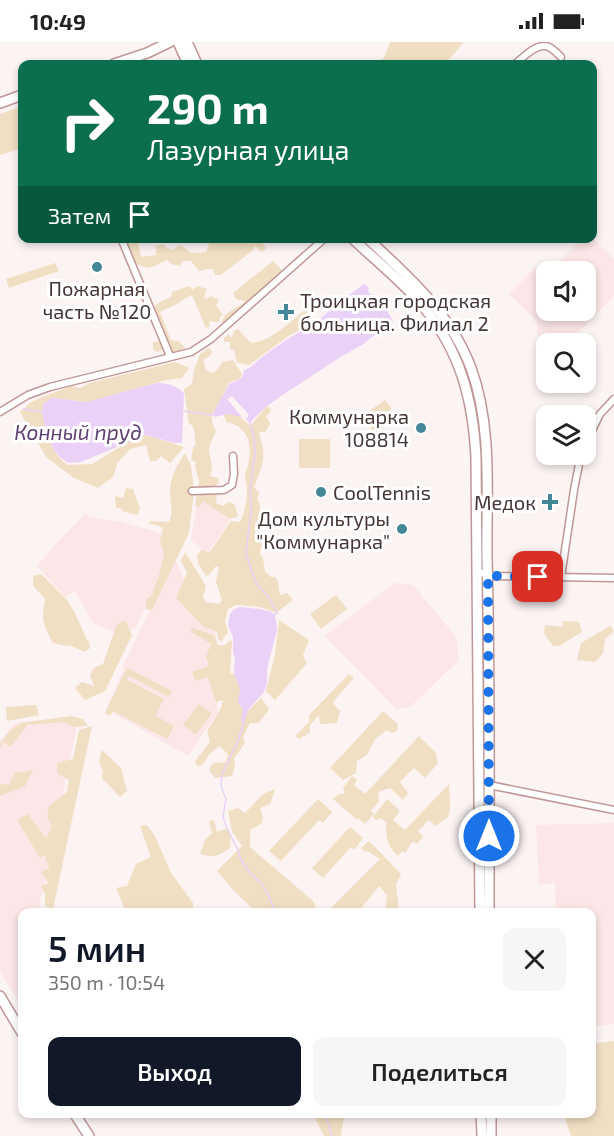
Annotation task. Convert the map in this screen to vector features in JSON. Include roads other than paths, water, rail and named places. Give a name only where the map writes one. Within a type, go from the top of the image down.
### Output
[{"type":"main road","points":[[126,60],[170,42]]},
{"type":"main road","points":[[178,42],[186,60]]},
{"type":"main road","points":[[187,42],[195,60]]},
{"type":"main road","points":[[0,103],[18,96]]},
{"type":"main road","points":[[357,243],[421,304],[442,333],[461,372],[470,400],[475,442],[480,908]]},
{"type":"main road","points":[[373,243],[429,298],[451,328],[471,368],[479,396],[485,440],[488,575],[489,908]]},
{"type":"main road","points":[[0,996],[18,1026]]},
{"type":"main road","points":[[77,1118],[89,1136]]},
{"type":"main road","points":[[481,1118],[482,1136]]},
{"type":"main road","points":[[491,1118],[491,1136]]},
{"type":"street","points":[[520,60],[542,45],[549,47],[561,57]]},
{"type":"street","points":[[123,243],[170,356]]},
{"type":"street","points":[[0,412],[27,395],[50,387],[191,352],[211,339],[320,243]]},
{"type":"street","points":[[596,422],[600,414],[614,399]]},
{"type":"street","points":[[192,490],[224,490],[232,485],[233,456]]},
{"type":"street","points":[[561,577],[579,465]]},
{"type":"street","points":[[477,572],[493,576],[614,578]]},
{"type":"street","points":[[489,785],[614,810]]},
{"type":"water","points":[[364,284],[383,309],[386,309],[393,321],[362,345],[281,396],[249,423],[246,419],[249,415],[232,396],[227,399],[242,417],[228,414],[215,417],[213,415],[229,384],[242,378],[244,370],[319,320]]},
{"type":"water","name":"Конный пруд","points":[[156,383],[171,385],[184,393],[182,443],[146,435],[81,462],[68,463],[56,453],[45,430],[43,404],[52,398],[87,402]]},
{"type":"water","points":[[240,607],[275,614],[277,630],[267,669],[267,684],[264,692],[248,710],[244,722],[241,721],[243,709],[238,703],[240,689],[234,674],[233,637],[228,626],[230,614]]},
{"type":"waterway","points":[[23,409],[43,412]]},
{"type":"waterway","points":[[183,411],[213,415]]},
{"type":"waterway","points":[[252,419],[250,423],[254,436],[255,455],[250,489],[251,510],[246,553],[256,583],[267,595],[276,614]]},
{"type":"waterway","points":[[244,722],[238,741],[222,774],[221,786],[226,799],[223,816],[241,860],[262,884],[274,908]]},
{"type":"waterway","points":[[327,1118],[332,1136]]},
{"type":"place","name":"Пожарная часть №120","points":[[97,267]]},
{"type":"place","name":"Троицкая городская больница. Филиал 2","points":[[286,312]]},
{"type":"place","name":"Коммунарка 108814","points":[[421,428]]},
{"type":"place","name":"CoolTennis","points":[[321,492]]},
{"type":"place","name":"Медок","points":[[550,502]]},
{"type":"place","name":"Дом культуры \"Коммунарка\"","points":[[402,529]]}]
